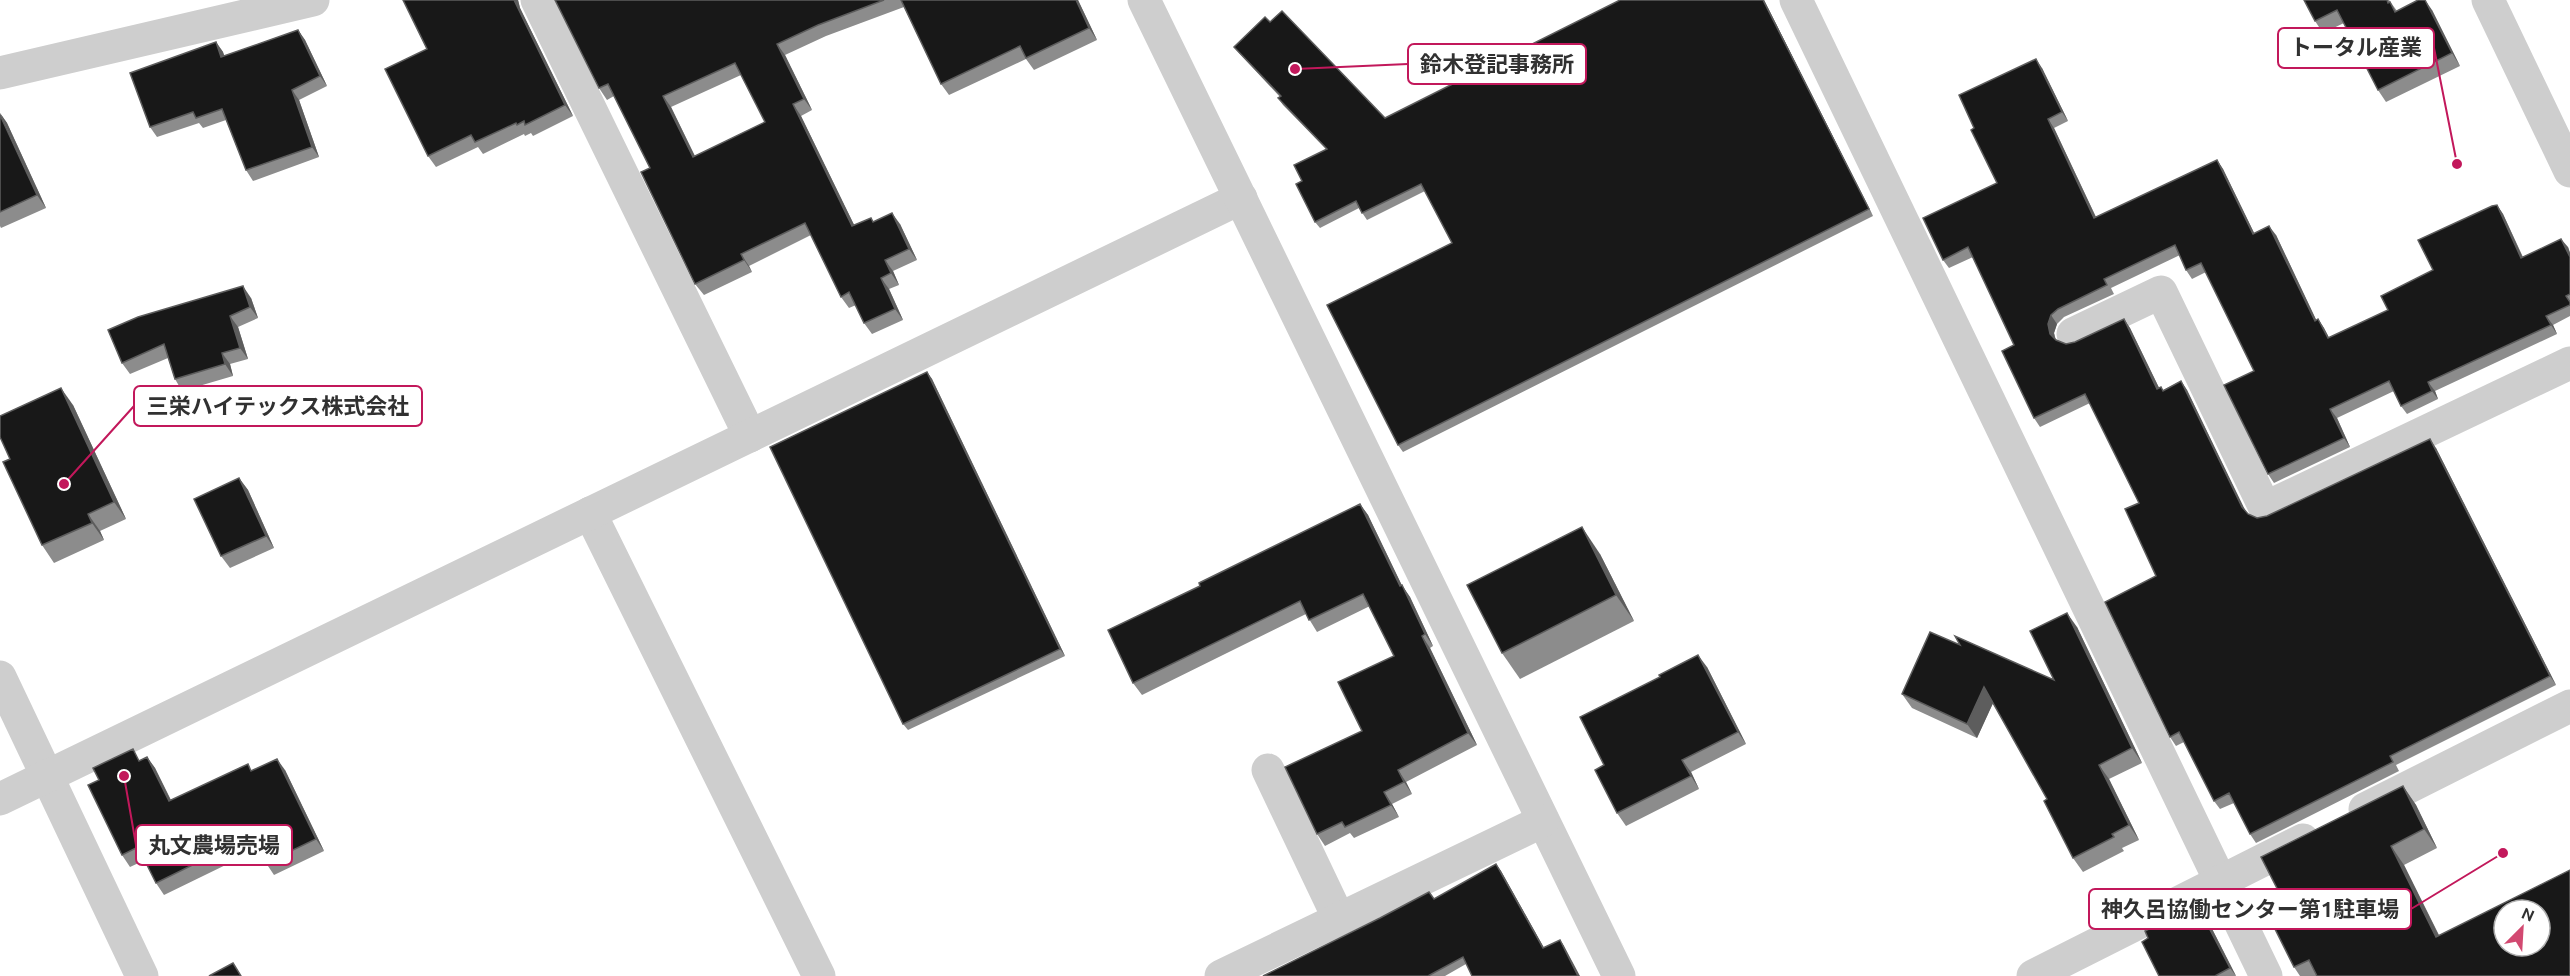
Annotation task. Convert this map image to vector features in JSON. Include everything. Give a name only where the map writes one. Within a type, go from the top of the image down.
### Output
[{"type":"street","points":[[0,73],[313,0]]},
{"type":"street","points":[[537,0],[750,436]]},
{"type":"street","points":[[1144,0],[1619,976]]},
{"type":"street","points":[[1796,0],[2266,976]]},
{"type":"street","points":[[2488,0],[2570,171]]},
{"type":"street","points":[[0,799],[1241,198]]},
{"type":"street","points":[[2073,334],[2162,292],[2265,508],[2570,363]]},
{"type":"street","points":[[590,513],[819,976]]},
{"type":"street","points":[[0,677],[142,976]]},
{"type":"street","points":[[2033,976],[2570,706]]},
{"type":"street","points":[[1268,771],[1339,919]]},
{"type":"street","points":[[1221,976],[1543,821]]},
{"type":"building","points":[[403,0],[514,0],[565,105],[525,125],[524,121],[517,125],[516,123],[475,142],[471,135],[428,156],[385,69],[427,49]]},
{"type":"building","points":[[555,0],[884,0],[818,25],[777,44],[804,99],[793,104],[852,226],[871,218],[873,222],[892,213],[909,249],[885,260],[891,273],[881,278],[895,309],[864,323],[849,292],[841,297],[805,223],[741,254],[744,260],[695,284],[641,172],[650,168],[608,84],[599,88]],"holes":[[[735,63],[765,122],[693,157],[663,96]]]},
{"type":"building","points":[[901,0],[1076,0],[1089,28],[1026,58],[1020,46],[941,84]]},
{"type":"building","points":[[1620,0],[1763,0],[1869,209],[1398,445],[1327,305],[1452,243],[1421,184],[1362,213],[1356,201],[1315,222],[1296,184],[1302,181],[1294,165],[1327,149],[1278,98],[1281,96],[1234,47],[1265,17],[1270,22],[1282,11],[1385,118]]},
{"type":"building","points":[[2304,0],[2387,0],[2395,12],[2418,0],[2425,0],[2452,53],[2378,90],[2337,10],[2315,21]]},
{"type":"building","points":[[298,30],[320,76],[292,90],[312,147],[246,170],[222,109],[196,118],[193,112],[150,127],[130,73],[216,42],[221,57]]},
{"type":"building","points":[[2036,59],[2062,112],[2048,119],[2094,218],[2217,160],[2253,234],[2269,226],[2315,321],[2318,319],[2328,338],[2388,310],[2381,296],[2433,270],[2418,240],[2492,206],[2497,205],[2521,258],[2561,239],[2570,257],[2570,294],[2566,296],[2570,305],[2546,316],[2551,325],[2428,382],[2432,391],[2401,406],[2389,381],[2330,409],[2344,438],[2268,474],[2224,385],[2254,371],[2201,263],[2186,270],[2175,245],[2104,279],[2107,285],[2058,309],[2051,315],[2048,324],[2050,334],[2056,340],[2066,344],[2124,319],[2157,389],[2161,387],[2163,391],[2181,381],[2242,507],[2248,514],[2257,518],[2267,516],[2430,439],[2550,676],[2390,756],[2393,762],[2250,834],[2229,793],[2214,801],[2179,732],[2170,737],[2105,602],[2156,576],[2125,509],[2139,503],[2085,394],[2034,418],[2002,351],[2014,345],[1968,247],[1943,260],[1923,218],[1997,183],[1971,130],[1974,128],[1959,95]]},
{"type":"building","points":[[0,115],[37,195],[0,212]]},
{"type":"building","points":[[243,286],[250,307],[230,316],[240,348],[222,353],[225,364],[175,379],[164,344],[122,363],[108,330],[138,317]]},
{"type":"building","points":[[927,372],[1060,649],[903,724],[770,447]]},
{"type":"building","points":[[61,388],[114,502],[88,514],[92,523],[42,545],[3,462],[10,459],[0,437],[0,416]]},
{"type":"building","points":[[239,478],[266,536],[221,556],[194,499]]},
{"type":"building","points":[[1360,504],[1400,586],[1402,585],[1425,634],[1422,636],[1468,733],[1398,770],[1404,782],[1384,792],[1391,805],[1345,827],[1342,822],[1317,834],[1285,767],[1362,731],[1338,682],[1394,656],[1363,594],[1309,620],[1300,601],[1133,683],[1108,630]]},
{"type":"building","points":[[1582,527],[1616,595],[1502,653],[1467,585]]},
{"type":"building","points":[[2067,613],[2132,748],[2099,765],[2129,825],[2112,834],[2114,837],[2073,858],[2044,801],[2047,799],[1984,687],[1967,724],[1902,694],[1930,632],[1960,645],[1955,636],[2054,680],[2030,631]]},
{"type":"building","points":[[1698,655],[1738,732],[1682,760],[1691,776],[1617,813],[1595,770],[1604,765],[1580,717],[1660,677],[1659,675]]},
{"type":"building","points":[[133,749],[139,761],[147,757],[169,801],[248,764],[251,771],[277,759],[316,839],[266,863],[255,841],[237,849],[235,844],[156,883],[138,847],[122,855],[88,785],[99,780],[93,768]]},
{"type":"building","points":[[2403,786],[2424,829],[2391,846],[2436,937],[2492,909],[2492,958],[2552,958],[2552,898],[2514,898],[2570,870],[2570,976],[2317,976],[2309,960],[2294,967],[2269,917],[2284,910],[2282,906],[2285,904],[2261,857]]},
{"type":"building","points":[[1496,864],[1543,948],[1560,940],[1578,976],[1472,976],[1463,957],[1428,976],[1263,976],[1429,892],[1434,899]]},
{"type":"building","points":[[2197,905],[2230,968],[2215,976],[2159,976],[2142,942],[2148,938],[2145,931]]},
{"type":"building","points":[[233,963],[241,976],[209,976]]},
{"type":"place","name":"鈴木登記事務所","points":[[1295,69]]},
{"type":"place","name":"トータル産業","points":[[2457,164]]},
{"type":"place","name":"三栄ハイテックス株式会社","points":[[64,484]]},
{"type":"place","name":"丸文農場売場","points":[[124,776]]},
{"type":"place","name":"神久呂協働センター第1駐車場","points":[[2503,853]]}]
